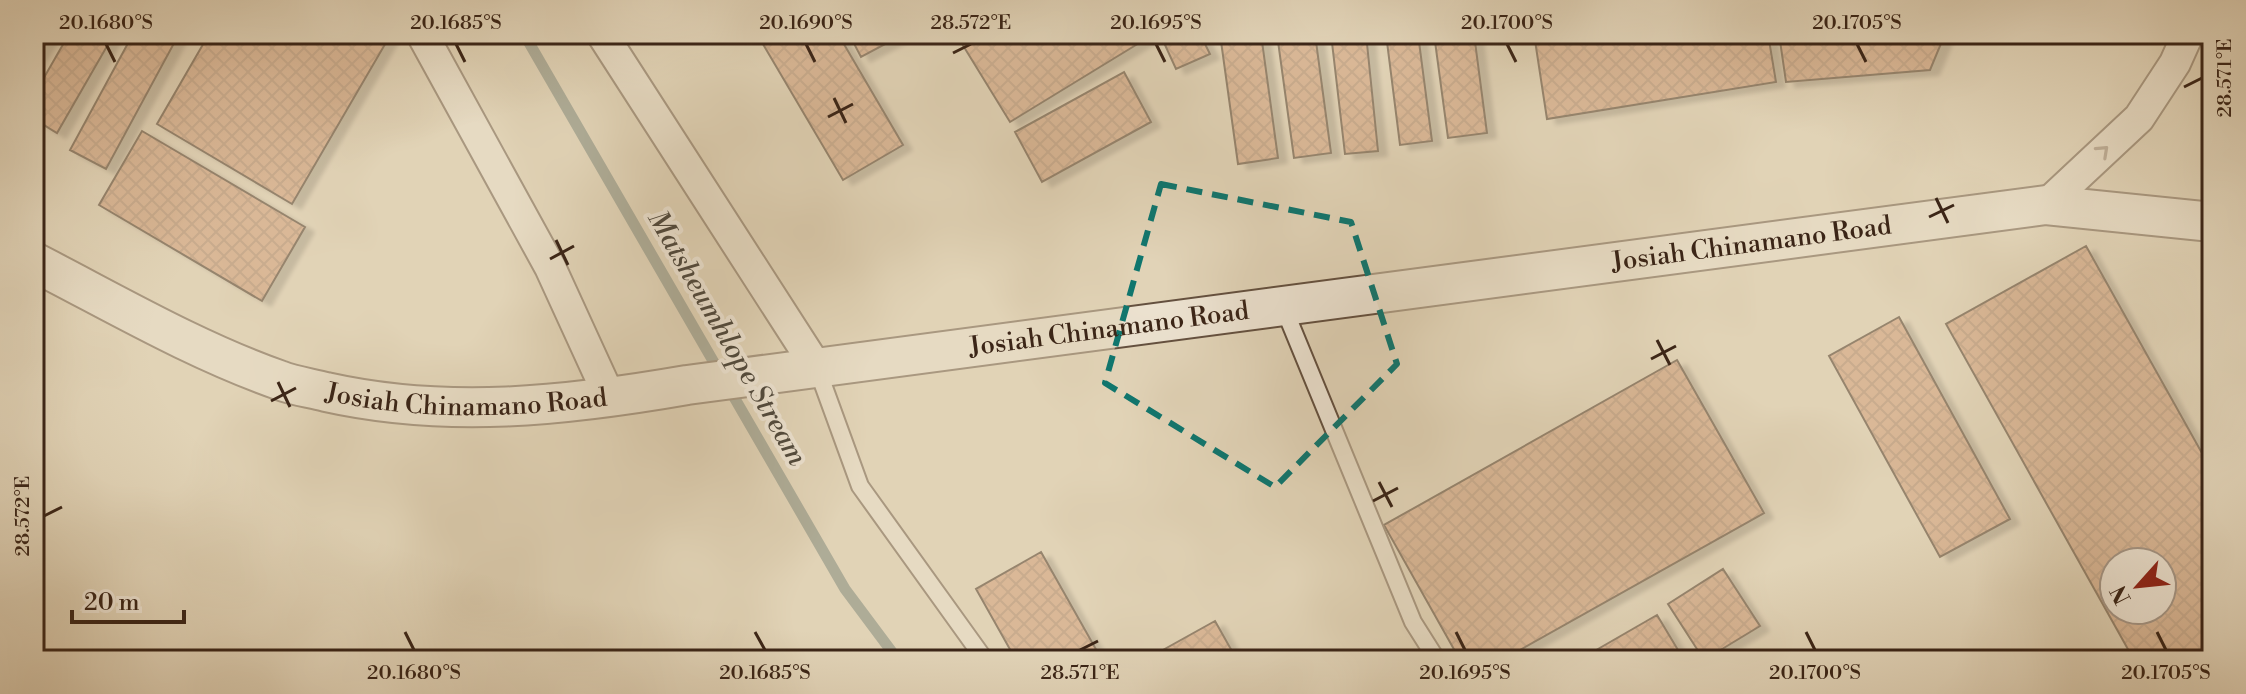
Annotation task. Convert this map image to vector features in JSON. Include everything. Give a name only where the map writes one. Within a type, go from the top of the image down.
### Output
[{"type":"street","points":[[422,34],[550,267],[610,398]]},
{"type":"street","points":[[602,34],[808,370]]},
{"type":"street","points":[[2046,205],[2139,118],[2175,63],[2188,34]]},
{"type":"street","name":"Josiah Chinamano Road","points":[[34,262],[208,352],[282,381],[370,402],[438,408],[498,408],[610,398],[687,385],[2046,205],[2212,222]]},
{"type":"lane","points":[[1283,306],[1413,622],[1437,660]]},
{"type":"lane","points":[[808,370],[860,486],[985,660]]},
{"type":"highlighted area","points":[[1161,184],[1351,222],[1397,364],[1275,487],[1105,383]]},
{"type":"building","points":[[34,34],[51,34],[34,62]]},
{"type":"building","points":[[69,34],[114,34],[57,133],[34,119],[34,95]]},
{"type":"building","points":[[133,34],[179,34],[106,169],[70,150]]},
{"type":"building","points":[[209,34],[391,34],[292,204],[157,124]]},
{"type":"building","points":[[757,34],[838,34],[903,145],[843,180]]},
{"type":"building","points":[[849,34],[904,34],[861,57]]},
{"type":"building","points":[[956,34],[1147,34],[1149,37],[1010,122]]},
{"type":"building","points":[[1160,34],[1200,34],[1210,54],[1176,69]]},
{"type":"building","points":[[1220,34],[1261,34],[1278,158],[1238,164]]},
{"type":"building","points":[[1277,34],[1315,34],[1331,153],[1294,158]]},
{"type":"building","points":[[1331,34],[1366,34],[1378,151],[1345,154]]},
{"type":"building","points":[[1386,34],[1418,34],[1432,141],[1400,145]]},
{"type":"building","points":[[1434,34],[1474,34],[1487,133],[1448,138]]},
{"type":"building","points":[[1534,34],[1768,34],[1776,82],[1547,119]]},
{"type":"building","points":[[1779,34],[1945,34],[1930,70],[1786,82]]},
{"type":"building","points":[[1124,72],[1151,122],[1042,182],[1015,132]]},
{"type":"building","points":[[142,131],[305,227],[262,301],[99,205]]},
{"type":"building","points":[[2086,246],[2212,471],[2212,646],[2187,660],[2134,660],[2115,626],[2178,626],[2178,546],[2098,546],[2098,596],[1946,324]]},
{"type":"building","points":[[1899,317],[2010,519],[1940,557],[1829,356]]},
{"type":"building","points":[[1677,360],[1764,513],[1502,660],[1460,660],[1384,525]]},
{"type":"building","points":[[1041,552],[1102,660],[1016,660],[976,589]]},
{"type":"building","points":[[1723,569],[1760,626],[1704,660],[1668,604]]},
{"type":"building","points":[[1657,615],[1684,660],[1579,660]]},
{"type":"building","points":[[1215,621],[1237,660],[1145,660]]},
{"type":"waterway","name":"Matsheumhlope Stream","points":[[524,34],[845,589],[898,660]]}]
